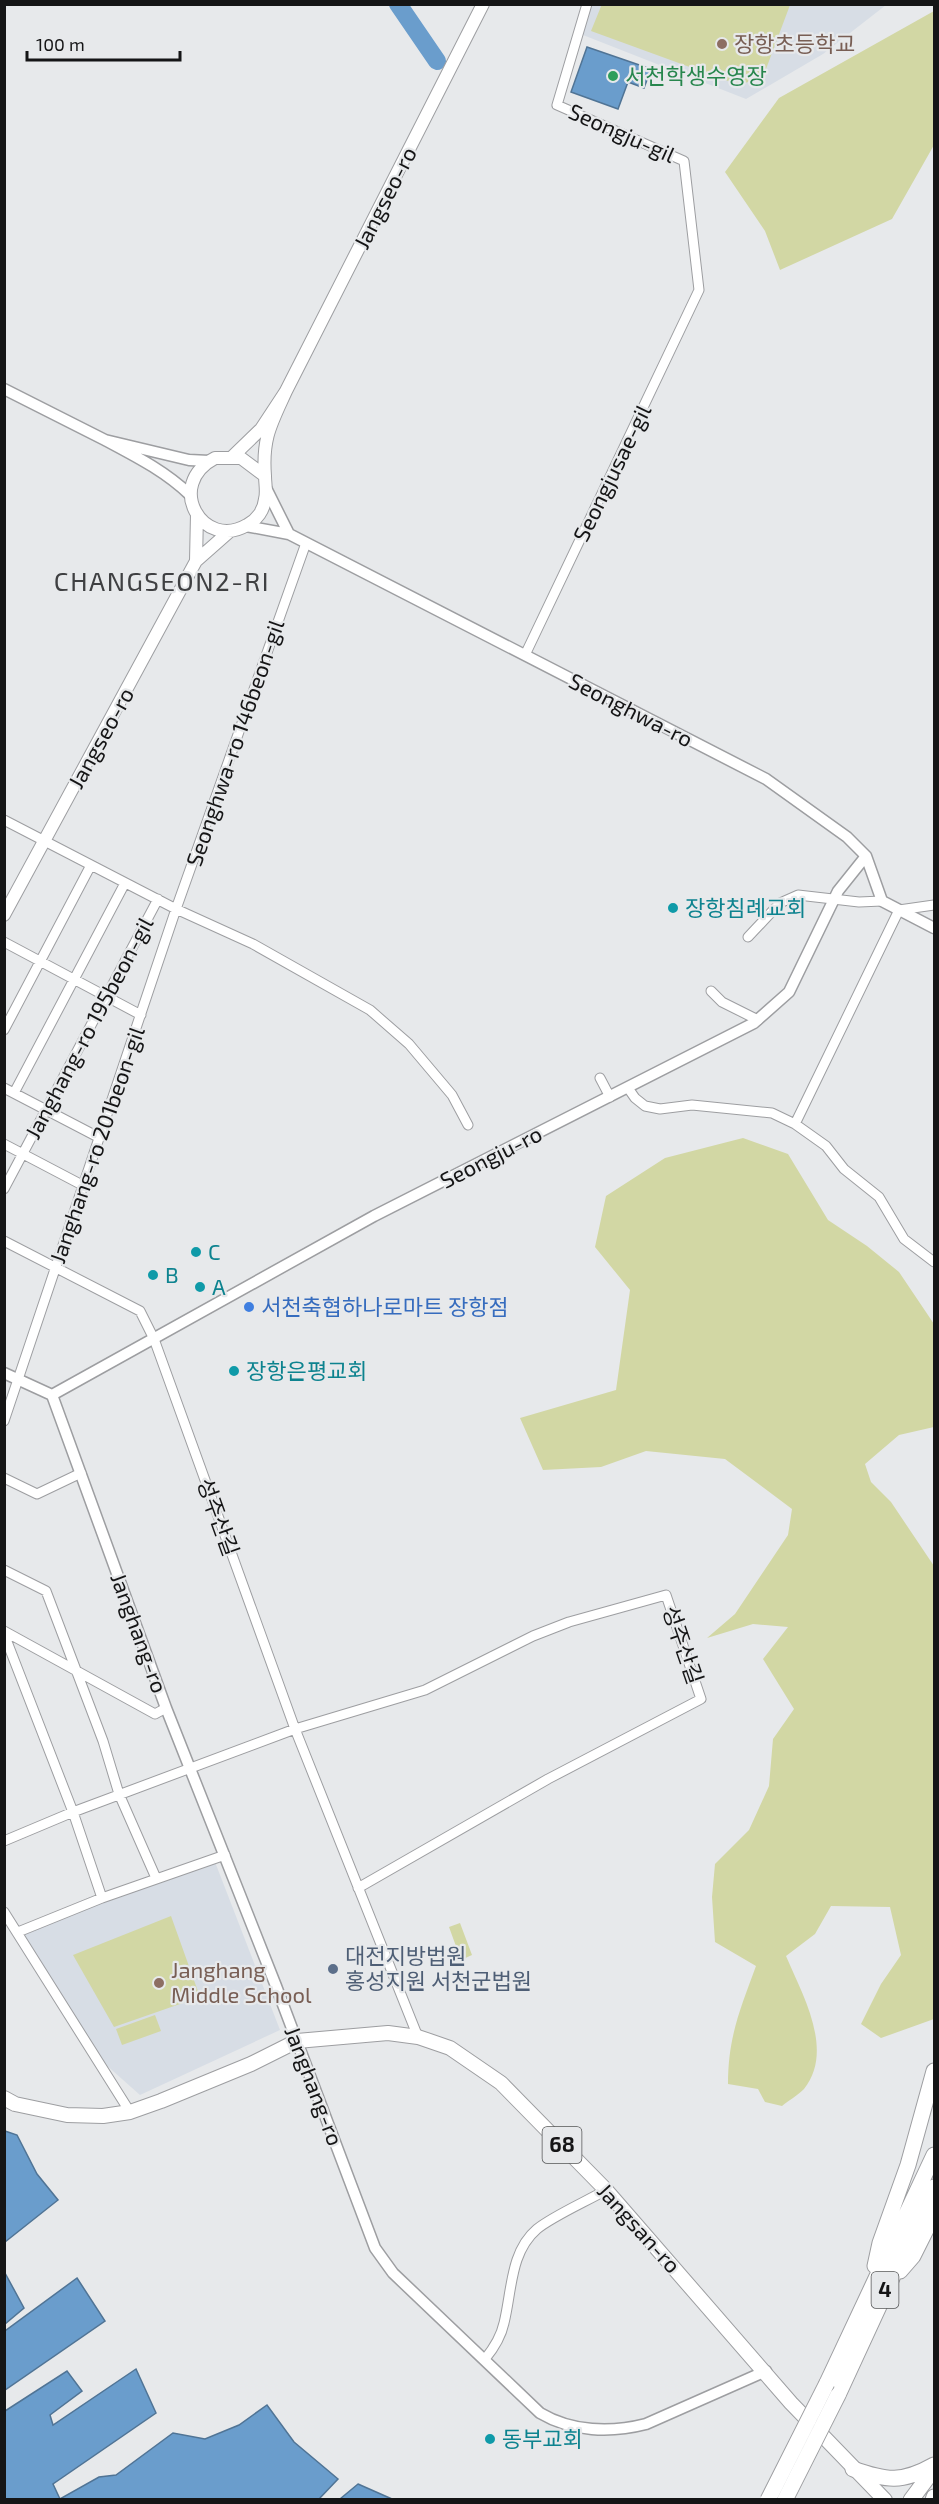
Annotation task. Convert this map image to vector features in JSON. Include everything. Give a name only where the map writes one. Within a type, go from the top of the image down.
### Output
[{"type":"highway","points":[[869,2291],[880,2242],[908,2165],[934,2071]]},
{"type":"highway","points":[[832,2389],[869,2291],[934,2155]]},
{"type":"highway","name":"4","points":[[768,2499],[832,2389],[886,2287],[934,2187]]},
{"type":"highway","points":[[886,2287],[913,2256],[934,2214]]},
{"type":"highway","name":"4","points":[[785,2499],[832,2389]]},
{"type":"highway","points":[[853,2469],[892,2480],[916,2475],[934,2467]]},
{"type":"highway","points":[[912,2499],[934,2467]]},
{"type":"main road","name":"Jangseo-ro","points":[[286,391],[483,4]]},
{"type":"main road","points":[[232,457],[261,429],[286,391]]},
{"type":"main road","points":[[197,514],[207,525],[218,530],[230,531],[253,522],[261,512],[265,499],[263,452],[270,427],[286,391]]},
{"type":"main road","points":[[196,561],[197,514],[190,495],[191,483],[196,472],[215,458],[232,457],[246,461],[265,481]]},
{"type":"main road","points":[[196,561],[230,531]]},
{"type":"main road","name":"Jangseo-ro","points":[[4,915],[196,561]]},
{"type":"main road","name":"Jangsan-ro","points":[[4,2098],[15,2104],[67,2115],[103,2116],[130,2112],[251,2064],[297,2041],[388,2033],[418,2037],[450,2048],[501,2083],[606,2190],[792,2403],[853,2469],[885,2499]]},
{"type":"street","name":"Seongju-gil","points":[[587,4],[557,105],[684,161],[699,290]]},
{"type":"street","name":"Seongjusae-gil","points":[[525,655],[699,290]]},
{"type":"street","points":[[4,389],[151,465],[190,495]]},
{"type":"street","points":[[105,440],[189,460],[209,461]]},
{"type":"street","points":[[265,481],[289,534]]},
{"type":"street","name":"Seonghwa-ro","points":[[246,526],[289,534],[766,779],[847,837],[866,856],[882,901]]},
{"type":"street","name":"Seonghwa-ro 146beon-gil","points":[[176,909],[306,543]]},
{"type":"street","points":[[4,820],[176,909],[253,944],[369,1010],[409,1044],[452,1095],[468,1125]]},
{"type":"street","name":"Seongju-ro","points":[[52,1395],[374,1216],[758,1020],[789,992],[834,898],[866,856]]},
{"type":"street","points":[[4,1030],[91,866]]},
{"type":"street","points":[[15,1093],[125,883]]},
{"type":"street","points":[[748,936],[780,903],[798,895],[858,902],[882,901],[934,928]]},
{"type":"street","name":"Janghang-ro 195beon-gil","points":[[4,1189],[158,899]]},
{"type":"street","points":[[900,910],[934,905]]},
{"type":"street","name":"Janghang-ro 201beon-gil","points":[[4,1421],[176,909]]},
{"type":"street","points":[[795,1124],[900,910]]},
{"type":"street","points":[[4,942],[141,1015]]},
{"type":"street","points":[[711,991],[722,1002],[758,1020]]},
{"type":"street","points":[[600,1077],[610,1097]]},
{"type":"street","points":[[4,1088],[99,1138]]},
{"type":"street","points":[[628,1088],[635,1098],[645,1106],[653,1108],[692,1105],[772,1113],[795,1124],[826,1146],[844,1169],[879,1197],[904,1239],[934,1262]]},
{"type":"street","points":[[4,1144],[84,1186]]},
{"type":"street","name":"성주산길","points":[[4,1242],[140,1311],[154,1339],[295,1729],[418,2037]]},
{"type":"street","points":[[4,1373],[52,1395]]},
{"type":"street","name":"Janghang-ro","points":[[52,1395],[166,1708],[297,2041],[375,2248],[393,2273],[540,2413],[560,2422],[600,2430],[630,2428],[646,2424],[766,2371]]},
{"type":"street","points":[[4,1478],[37,1494],[81,1473]]},
{"type":"street","points":[[4,1570],[46,1591],[103,1741],[119,1794],[156,1878]]},
{"type":"street","name":"성주산길","points":[[4,1841],[119,1794],[295,1729],[425,1690],[533,1636],[569,1622],[666,1595],[702,1699],[548,1779],[358,1888]]},
{"type":"street","points":[[4,1633],[155,1714],[166,1708]]},
{"type":"street","points":[[4,1633],[73,1812],[102,1898]]},
{"type":"street","points":[[18,1932],[102,1898],[225,1855]]},
{"type":"street","points":[[4,1912],[130,2112]]},
{"type":"street","points":[[485,2359],[496,2345],[504,2324],[513,2270],[522,2251],[537,2229],[606,2190]]},
{"type":"shaded area","name":"장항초등학교","points":[[592,5],[886,5],[823,54],[746,99],[583,35]]},
{"type":"shaded area","name":"Janghang Middle School","points":[[215,1862],[280,2030],[140,2095],[104,2063],[22,1931]]},
{"type":"green space","name":"장항초등학교","points":[[602,4],[790,5],[763,77],[739,85],[591,31]]},
{"type":"green space","points":[[934,11],[934,145],[892,219],[780,270],[765,231],[725,172],[779,98]]},
{"type":"green space","points":[[743,1138],[788,1154],[828,1220],[867,1246],[899,1272],[934,1324],[934,1427],[899,1435],[865,1464],[871,1482],[891,1502],[934,1566],[934,2019],[881,2038],[861,2024],[881,1984],[901,1955],[890,1907],[831,1906],[815,1934],[786,1956],[813,2022],[817,2057],[813,2074],[804,2089],[782,2106],[765,2102],[758,2089],[728,2084],[733,2038],[740,2010],[756,1966],[715,1942],[712,1897],[715,1864],[749,1830],[769,1786],[773,1739],[794,1709],[763,1659],[788,1627],[753,1624],[707,1638],[735,1614],[788,1535],[792,1509],[725,1459],[646,1451],[601,1467],[543,1470],[520,1418],[616,1390],[630,1290],[595,1247],[606,1196],[665,1158]]},
{"type":"green space","points":[[171,1916],[200,1997],[114,2027],[73,1955]]},
{"type":"green space","points":[[460,1923],[472,1955],[461,1960],[449,1927]]},
{"type":"green space","points":[[155,2015],[161,2031],[122,2045],[116,2029]]},
{"type":"water","name":"서천학생수영장","points":[[587,47],[651,69],[644,88],[628,82],[618,109],[571,92]]},
{"type":"water","points":[[5,2131],[17,2135],[37,2174],[58,2200],[5,2242]]},
{"type":"water","points":[[5,2273],[24,2308],[4,2324]]},
{"type":"water","points":[[77,2278],[105,2321],[5,2390],[5,2331]]},
{"type":"water","points":[[136,2369],[156,2413],[53,2484],[60,2499],[5,2499],[5,2411],[67,2371],[82,2391],[50,2415],[53,2425]]},
{"type":"water","points":[[267,2405],[294,2442],[338,2479],[319,2499],[60,2499],[99,2477],[116,2475],[173,2433],[205,2439],[239,2425]]},
{"type":"water","points":[[358,2484],[392,2499],[340,2499]]},
{"type":"waterway","points":[[398,4],[437,61]]},
{"type":"place","name":"장항초등학교","points":[[722,44]]},
{"type":"place","name":"서천학생수영장","points":[[613,76]]},
{"type":"place","name":"장항침례교회","points":[[673,908]]},
{"type":"place","name":"C","points":[[196,1252]]},
{"type":"place","name":"B","points":[[153,1275]]},
{"type":"place","name":"A","points":[[200,1287]]},
{"type":"place","name":"서천축협하나로마트 장항점","points":[[249,1307]]},
{"type":"place","name":"장항은평교회","points":[[234,1371]]},
{"type":"place","name":"대전지방법원 홍성지원 서천군법원","points":[[333,1969]]},
{"type":"place","name":"Janghang Middle School","points":[[159,1983]]},
{"type":"place","name":"동부교회","points":[[490,2439]]},
{"type":"district","name":"CHANGSEON2-RI","points":[[162,582]]}]
